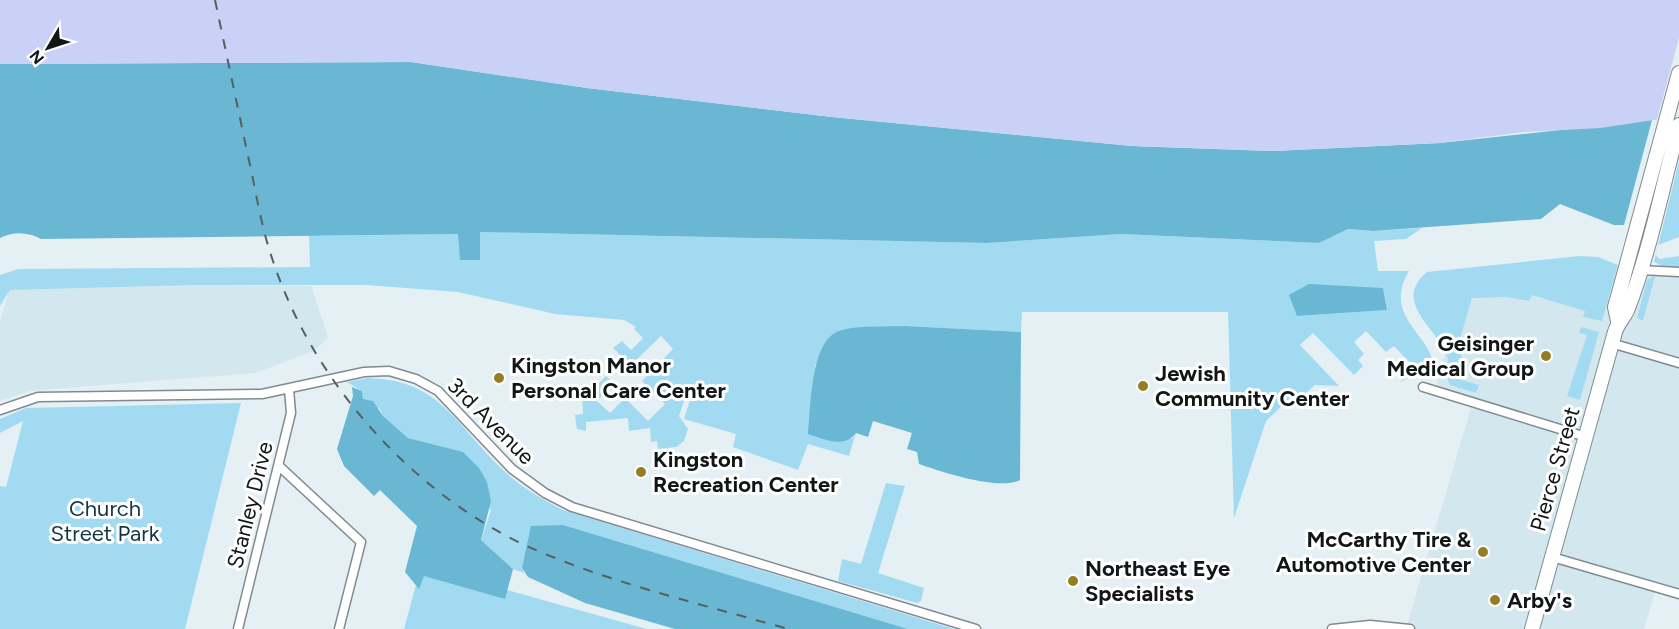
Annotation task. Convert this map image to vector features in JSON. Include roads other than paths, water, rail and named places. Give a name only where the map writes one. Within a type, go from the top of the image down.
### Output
[{"type":"main road","name":"Pierce Street","points":[[1618,321],[1615,307],[1679,73]]},
{"type":"main road","name":"Pierce Street","points":[[1532,629],[1611,343],[1618,321],[1627,312],[1679,125]]},
{"type":"street","points":[[1640,270],[1679,272]]},
{"type":"street","points":[[1611,343],[1679,363]]},
{"type":"street","name":"3rd Avenue","points":[[0,410],[38,397],[245,395],[289,390],[364,372],[403,374],[438,391],[454,405],[512,469],[539,489],[572,507],[976,629]]},
{"type":"street","points":[[1423,387],[1586,437]]},
{"type":"street","name":"Stanley Drive","points":[[238,629],[291,413],[289,390]]},
{"type":"street","points":[[279,466],[361,542],[339,629]]},
{"type":"street","points":[[1552,557],[1679,594]]},
{"type":"street","points":[[1332,629],[1387,625],[1410,629]]},
{"type":"railway","points":[[215,0],[262,222],[273,261],[291,307],[315,351],[343,394],[376,433],[412,469],[451,501],[494,529],[538,551],[630,584],[788,629]]},
{"type":"place","name":"Geisinger Medical Group","points":[[1546,356]]},
{"type":"place","name":"Kingston Manor Personal Care Center","points":[[499,378]]},
{"type":"place","name":"Jewish Community Center","points":[[1143,386]]},
{"type":"place","name":"Kingston Recreation Center","points":[[641,472]]},
{"type":"place","name":"McCarthy Tire & Automotive Center","points":[[1483,552]]},
{"type":"place","name":"Northeast Eye Specialists","points":[[1073,581]]},
{"type":"place","name":"Arby's","points":[[1495,600]]},
{"type":"park label","name":"Church Street Park","points":[[105,520]]}]
